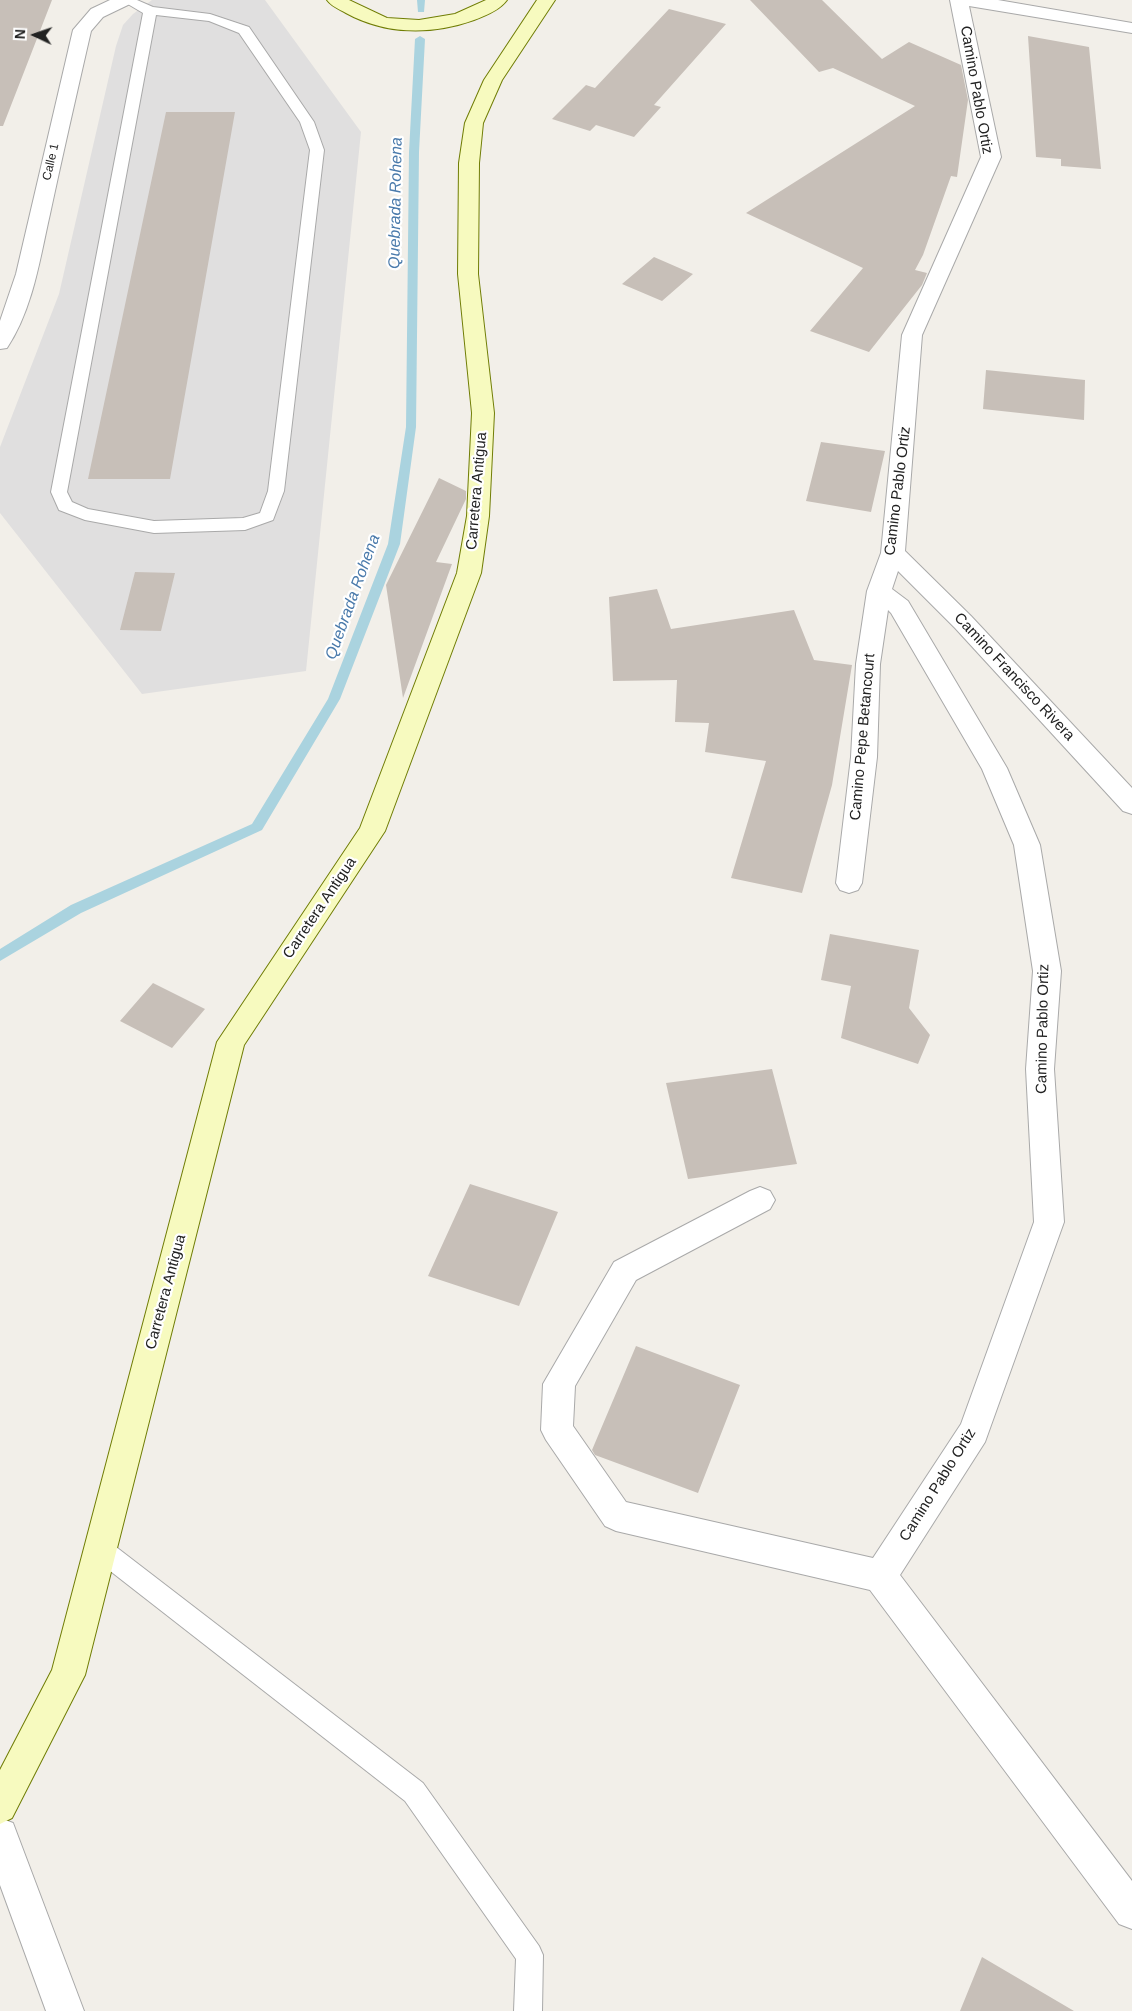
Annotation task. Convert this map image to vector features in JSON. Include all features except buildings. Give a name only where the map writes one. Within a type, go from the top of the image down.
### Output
[{"type":"street","name":"Calle 1","points":[[0,342],[6,318],[26,274],[82,30],[97,13],[126,0]]},
{"type":"street","points":[[336,0],[355,12],[392,24],[441,24],[487,8],[498,0]]},
{"type":"street","name":"Carretera Antigua","points":[[0,1806],[68,1675],[99,1548],[231,1042],[372,831],[469,573],[478,516],[483,413],[468,274],[469,163],[474,123],[493,80],[546,0]]},
{"type":"street","points":[[960,0],[998,4],[1132,28]]},
{"type":"street","name":"Camino Pablo Ortiz","points":[[880,1576],[974,1432],[1049,1222],[1040,1070],[1047,971],[1027,844],[989,760],[900,607],[879,591],[893,553],[912,335],[990,157],[960,0]]},
{"type":"street","name":"Camino Francisco Rivera","points":[[893,553],[963,622],[1132,804]]},
{"type":"street","name":"Camino Pepe Betancourt","points":[[849,882],[864,757],[868,664],[879,591]]},
{"type":"street","points":[[760,1200],[625,1271],[558,1384],[557,1430],[616,1515],[880,1576],[1132,1911]]},
{"type":"street","points":[[0,1836],[65,2011]]},
{"type":"lane","points":[[126,0],[150,11],[204,16],[230,22],[244,30],[307,122],[317,150],[276,491],[267,516],[245,524],[154,527],[85,514],[65,506],[59,492],[150,11]]},
{"type":"lane","points":[[99,1548],[414,1792],[530,1955],[528,2011]]},
{"type":"shaded area","points":[[152,0],[265,0],[361,132],[306,671],[142,694],[0,513],[0,447],[59,294],[116,46],[123,25],[133,14]]},
{"type":"waterway","name":"Quebrada Rohena","points":[[421,0],[421,10]]},
{"type":"waterway","name":"Quebrada Rohena","points":[[0,956],[76,909],[257,827],[334,699],[394,544],[411,427],[414,152],[420,39]]}]
